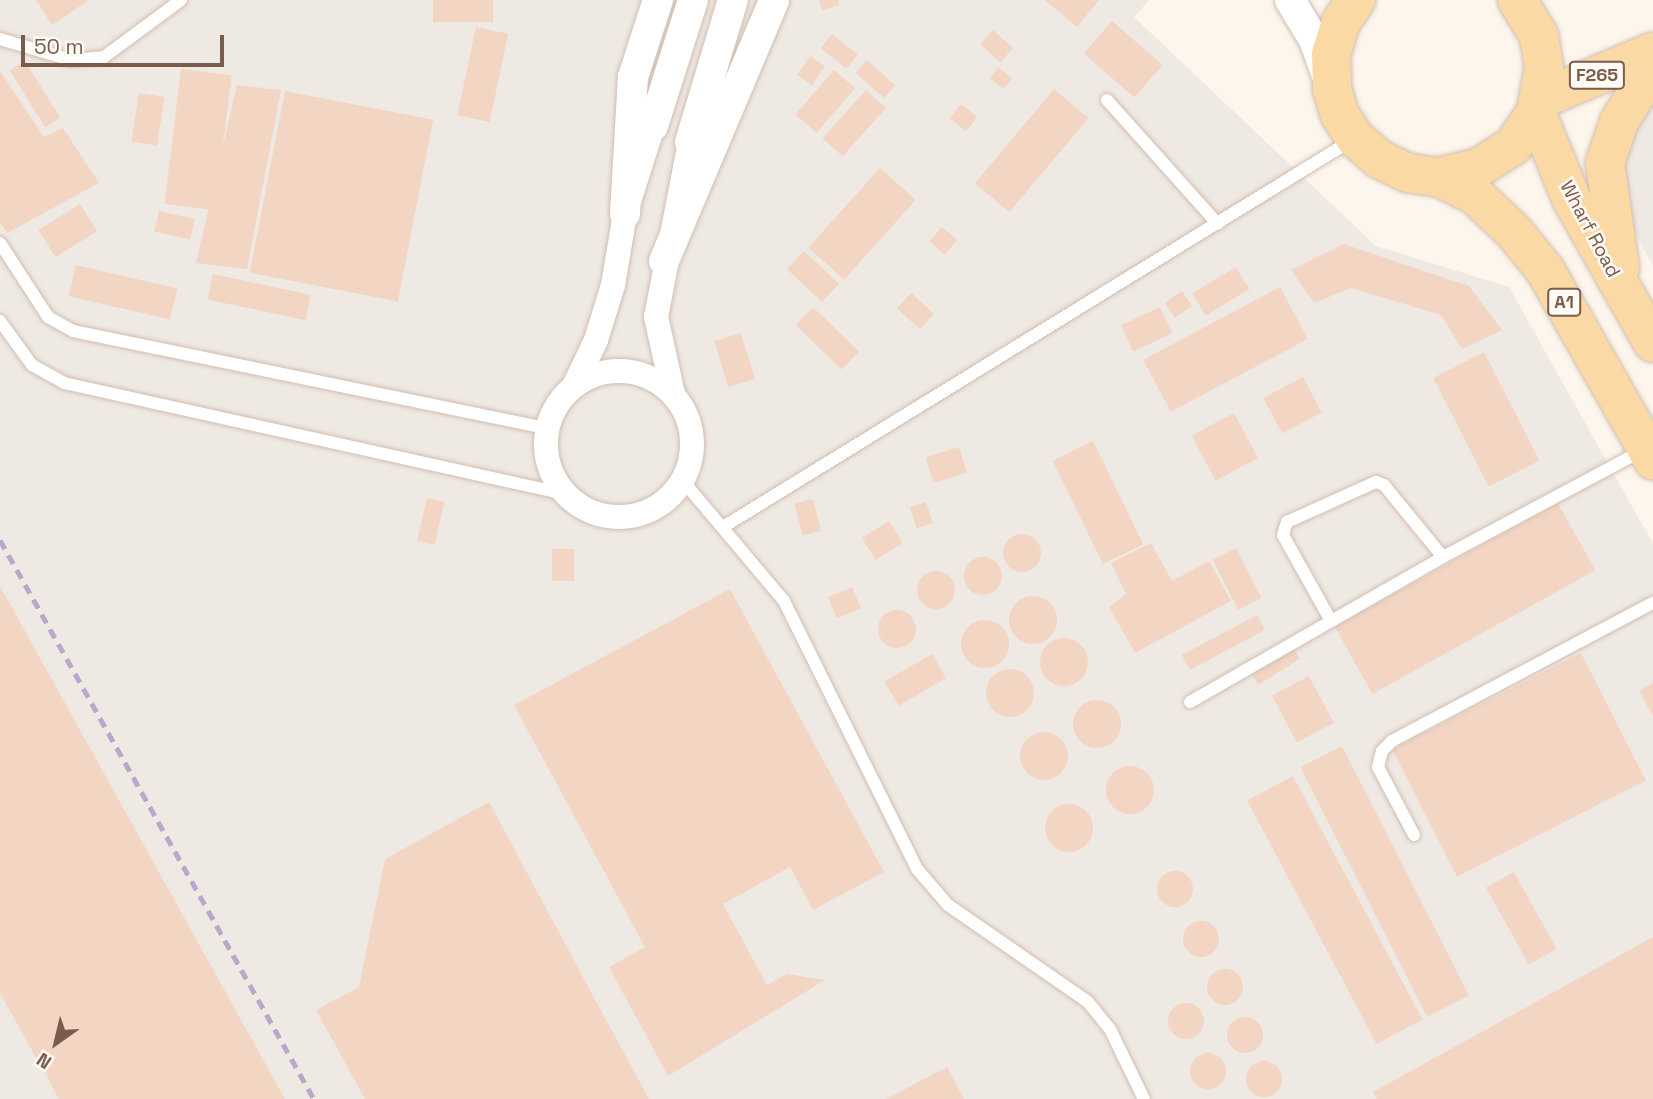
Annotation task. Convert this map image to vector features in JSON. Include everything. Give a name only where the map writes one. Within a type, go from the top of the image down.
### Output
[{"type":"main road","points":[[1356,0],[1341,22],[1331,54],[1332,89],[1340,115],[1355,138],[1379,159],[1408,173],[1438,177],[1478,169],[1513,146],[1538,105],[1544,67],[1539,36],[1517,0]]},
{"type":"main road","name":"F265","points":[[1538,105],[1653,52]]},
{"type":"main road","points":[[1624,291],[1605,163],[1614,132],[1653,67]]},
{"type":"main road","name":"Wharf Road","points":[[1538,105],[1572,200],[1653,343]]},
{"type":"main road","name":"A1","points":[[1438,177],[1475,195],[1514,232],[1545,270],[1650,454]]},
{"type":"street","points":[[574,386],[596,340],[613,285],[625,214],[633,77],[658,0]]},
{"type":"street","points":[[625,214],[693,0]]},
{"type":"street","points":[[673,394],[656,317],[664,261],[690,142],[733,0]]},
{"type":"street","points":[[664,261],[774,0]]},
{"type":"street","points":[[1290,0],[1314,40],[1332,89]]},
{"type":"street","points":[[625,371],[656,380],[673,394],[687,415],[693,437],[691,460],[683,481],[659,505],[627,517],[583,508],[565,494],[552,474],[546,452],[547,428],[557,404],[574,386],[592,375],[625,371]]},
{"type":"lane","points":[[0,39],[71,60],[104,57],[181,0]]},
{"type":"lane","points":[[1107,100],[1217,224]]},
{"type":"lane","points":[[723,527],[1355,138]]},
{"type":"lane","points":[[0,243],[48,317],[73,331],[547,428]]},
{"type":"lane","points":[[0,321],[32,365],[64,383],[565,494]]},
{"type":"lane","points":[[1190,702],[1443,557],[1650,454]]},
{"type":"lane","points":[[683,481],[784,601],[917,869],[948,905],[1088,1002],[1110,1029],[1144,1099]]},
{"type":"lane","points":[[1331,621],[1283,535],[1287,522],[1376,482],[1384,485],[1443,557]]},
{"type":"lane","points":[[1414,835],[1378,767],[1382,751],[1392,741],[1653,603]]},
{"type":"shaded area","points":[[0,0],[1149,0],[1134,17],[1376,246],[1509,287],[1653,544],[1653,1099],[0,1099]]},
{"type":"shaded area","points":[[1653,84],[1653,266],[1622,208],[1610,150]]},
{"type":"building","points":[[36,0],[89,0],[52,25]]},
{"type":"building","points":[[433,0],[493,0],[493,22],[433,22]]},
{"type":"building","points":[[819,0],[838,0],[839,5],[822,10]]},
{"type":"building","points":[[1045,0],[1099,0],[1077,27]]},
{"type":"building","points":[[1112,21],[1163,65],[1134,97],[1084,53]]},
{"type":"building","points":[[476,27],[508,34],[490,122],[457,115]]},
{"type":"building","points":[[993,30],[1013,48],[1000,62],[980,44]]},
{"type":"building","points":[[832,34],[858,55],[846,69],[821,48]]},
{"type":"building","points":[[810,56],[825,66],[812,85],[797,75]]},
{"type":"building","points":[[867,60],[895,85],[884,98],[856,73]]},
{"type":"building","points":[[25,61],[61,118],[45,127],[10,71]]},
{"type":"building","points":[[998,67],[1012,78],[1004,89],[989,78]]},
{"type":"building","points":[[181,69],[232,75],[215,210],[164,204]]},
{"type":"building","points":[[834,70],[855,88],[816,133],[795,115]]},
{"type":"building","points":[[0,71],[44,137],[63,128],[99,183],[7,233],[0,222]]},
{"type":"building","points":[[237,85],[281,90],[247,269],[196,263]]},
{"type":"building","points":[[1054,89],[1088,118],[1009,212],[975,183]]},
{"type":"building","points":[[866,90],[886,108],[843,156],[823,138]]},
{"type":"building","points":[[285,91],[433,120],[398,301],[250,273]]},
{"type":"building","points":[[139,93],[165,97],[157,145],[131,141]]},
{"type":"building","points":[[961,104],[977,117],[966,131],[950,118]]},
{"type":"building","points":[[880,168],[916,200],[844,280],[808,248]]},
{"type":"building","points":[[80,204],[97,231],[55,257],[38,230]]},
{"type":"building","points":[[159,211],[195,219],[190,240],[154,231]]},
{"type":"building","points":[[942,227],[957,240],[945,254],[930,241]]},
{"type":"building","points":[[1344,244],[1469,286],[1502,330],[1462,349],[1441,315],[1351,288],[1314,303],[1291,270]]},
{"type":"building","points":[[804,251],[839,284],[822,302],[787,269]]},
{"type":"building","points":[[76,265],[177,288],[170,320],[69,296]]},
{"type":"building","points":[[1236,267],[1249,289],[1206,316],[1192,293]]},
{"type":"building","points":[[213,274],[311,295],[305,320],[208,299]]},
{"type":"building","points":[[1280,287],[1308,339],[1171,412],[1143,360]]},
{"type":"building","points":[[1182,291],[1192,306],[1175,318],[1165,303]]},
{"type":"building","points":[[911,293],[934,314],[920,329],[897,309]]},
{"type":"building","points":[[813,307],[859,351],[842,369],[796,325]]},
{"type":"building","points":[[1160,307],[1172,333],[1133,351],[1121,325]]},
{"type":"building","points":[[741,333],[755,379],[728,387],[714,341]]},
{"type":"building","points":[[1484,352],[1539,461],[1489,487],[1433,378]]},
{"type":"building","points":[[1303,377],[1322,412],[1282,433],[1263,398]]},
{"type":"building","points":[[1234,413],[1258,458],[1216,481],[1192,436]]},
{"type":"building","points":[[1093,441],[1143,544],[1103,564],[1053,461]]},
{"type":"building","points":[[959,447],[967,473],[933,483],[926,457]]},
{"type":"building","points":[[427,498],[445,502],[435,545],[417,541]]},
{"type":"building","points":[[813,499],[821,531],[803,536],[795,504]]},
{"type":"building","points":[[926,502],[933,523],[917,528],[910,507]]},
{"type":"building","points":[[1558,503],[1595,570],[1372,694],[1335,627]]},
{"type":"building","points":[[889,521],[903,543],[876,560],[862,538]]},
{"type":"building","points":[[1022,534],[1035,540],[1041,553],[1035,566],[1022,572],[1009,566],[1003,553],[1009,540]]},
{"type":"building","points":[[1151,543],[1172,581],[1209,561],[1231,601],[1135,653],[1109,607],[1126,594],[1111,563]]},
{"type":"building","points":[[1236,548],[1261,598],[1238,610],[1213,560]]},
{"type":"building","points":[[552,549],[574,549],[574,581],[552,581]]},
{"type":"building","points":[[983,557],[996,563],[1002,576],[996,589],[983,595],[970,589],[964,576],[970,563]]},
{"type":"building","points":[[936,571],[949,577],[955,590],[949,603],[936,609],[923,603],[917,590],[923,577]]},
{"type":"building","points":[[0,586],[285,1099],[59,1099],[0,993]]},
{"type":"building","points":[[852,587],[861,608],[837,618],[828,597]]},
{"type":"building","points":[[730,589],[884,872],[813,910],[790,867],[723,904],[767,985],[787,974],[825,980],[668,1076],[609,967],[645,947],[514,705]]},
{"type":"building","points":[[1033,596],[1050,603],[1057,620],[1050,637],[1033,644],[1016,637],[1009,620],[1016,603]]},
{"type":"building","points":[[897,610],[910,616],[916,629],[910,642],[897,648],[884,642],[878,629],[884,616]]},
{"type":"building","points":[[1257,615],[1265,630],[1190,670],[1182,655]]},
{"type":"building","points":[[985,620],[1002,627],[1009,644],[1002,661],[985,668],[968,661],[961,644],[968,627]]},
{"type":"building","points":[[1064,638],[1081,645],[1088,662],[1081,679],[1064,686],[1047,679],[1040,662],[1047,645]]},
{"type":"building","points":[[1292,646],[1300,659],[1258,685],[1250,672]]},
{"type":"building","points":[[1581,653],[1646,780],[1457,877],[1392,749]]},
{"type":"building","points":[[932,654],[946,678],[898,706],[884,682]]},
{"type":"building","points":[[1010,669],[1027,676],[1034,693],[1027,710],[1010,717],[993,710],[986,693],[993,676]]},
{"type":"building","points":[[1309,676],[1334,723],[1297,743],[1272,696]]},
{"type":"building","points":[[1653,683],[1653,716],[1639,691]]},
{"type":"building","points":[[1097,700],[1114,707],[1121,724],[1114,741],[1097,748],[1080,741],[1073,724],[1080,707]]},
{"type":"building","points":[[1044,732],[1061,739],[1068,756],[1061,773],[1044,780],[1027,773],[1020,756],[1027,739]]},
{"type":"building","points":[[1342,746],[1469,995],[1427,1017],[1300,767]]},
{"type":"building","points":[[1130,766],[1147,773],[1154,790],[1147,807],[1130,814],[1113,807],[1106,790],[1113,773]]},
{"type":"building","points":[[1293,776],[1423,1020],[1377,1044],[1247,800]]},
{"type":"building","points":[[489,802],[649,1099],[365,1099],[316,1010],[359,987],[385,859]]},
{"type":"building","points":[[1069,804],[1086,811],[1093,828],[1086,845],[1069,852],[1052,845],[1045,828],[1052,811]]},
{"type":"building","points":[[1175,871],[1187,877],[1193,889],[1187,901],[1175,907],[1163,901],[1157,889],[1163,877]]},
{"type":"building","points":[[1514,872],[1557,949],[1529,964],[1486,888]]},
{"type":"building","points":[[1201,921],[1213,927],[1219,939],[1213,951],[1201,957],[1189,951],[1183,939],[1189,927]]},
{"type":"building","points":[[1653,937],[1653,1099],[1377,1099],[1373,1092]]},
{"type":"building","points":[[1225,969],[1238,974],[1243,987],[1238,1000],[1225,1005],[1212,1000],[1207,987],[1212,974]]},
{"type":"building","points":[[1186,1003],[1199,1008],[1204,1021],[1199,1034],[1186,1039],[1173,1034],[1168,1021],[1173,1008]]},
{"type":"building","points":[[1245,1017],[1258,1022],[1263,1035],[1258,1048],[1245,1053],[1232,1048],[1227,1035],[1232,1022]]},
{"type":"building","points":[[1208,1053],[1220,1059],[1226,1071],[1220,1083],[1208,1089],[1196,1083],[1190,1071],[1196,1059]]},
{"type":"building","points":[[1264,1061],[1276,1067],[1282,1079],[1276,1091],[1264,1097],[1252,1091],[1246,1079],[1252,1067]]},
{"type":"building","points":[[947,1067],[964,1099],[886,1099]]},
{"type":"railway","points":[[0,540],[314,1099]]}]
